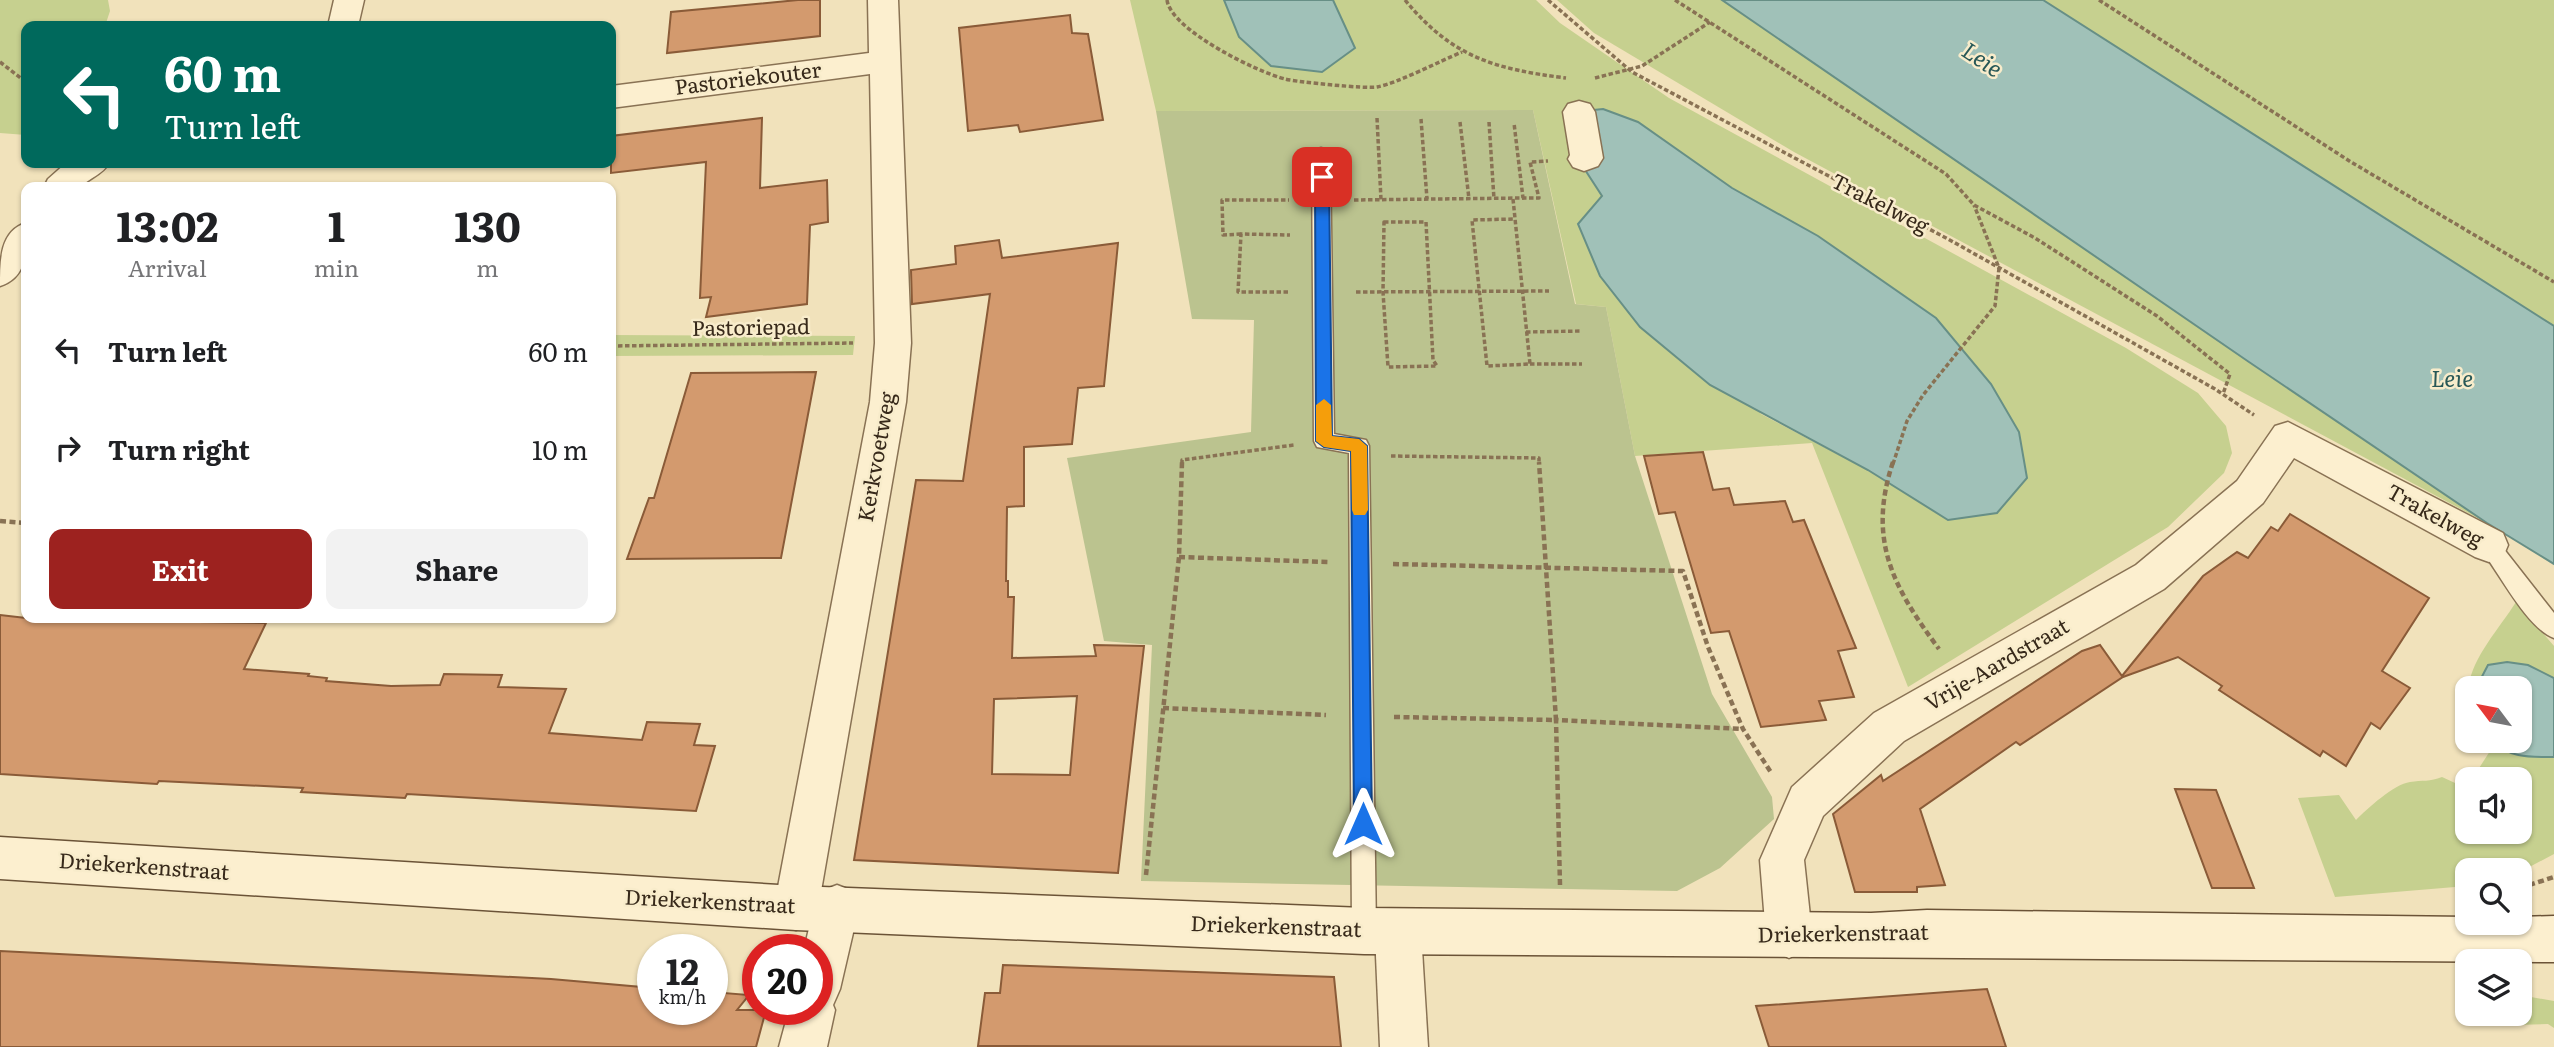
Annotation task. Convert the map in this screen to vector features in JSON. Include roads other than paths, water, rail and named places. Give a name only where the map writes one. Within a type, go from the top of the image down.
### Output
[{"type":"street","points":[[344,21],[349,0]]},
{"type":"street","name":"Kerkvoetweg","points":[[816,934],[816,907],[888,402],[892,342],[883,0]]},
{"type":"street","name":"Pastoriekouter","points":[[616,96],[886,61]]},
{"type":"street","points":[[1579,112],[1587,158],[1584,159]]},
{"type":"street","points":[[66,182],[83,168]]},
{"type":"street","points":[[0,273],[21,242]]},
{"type":"street","name":"Trakelweg","points":[[2288,437],[2489,545]]},
{"type":"street","name":"Vrije-Aardstraat","points":[[1788,935],[1782,860],[1807,802],[1889,727],[2150,577],[2250,492],[2288,437]]},
{"type":"street","name":"Driekerkenstraat","points":[[0,858],[816,907],[1381,932],[1871,936],[1927,933],[2554,939]]},
{"type":"street","points":[[1381,932],[1404,1047]]},
{"type":"street","points":[[803,1047],[808,1025]]},
{"type":"lane","points":[[1321,154],[1324,441],[1359,446],[1362,717],[1381,932]]},
{"type":"lane","name":"Trakelweg","points":[[2489,545],[2512,573],[2538,614],[2554,628]]},
{"type":"water","points":[[1224,0],[1333,0],[1355,48],[1322,72],[1271,66],[1239,37]]},
{"type":"water","name":"Leie","points":[[1722,0],[2043,0],[2554,326],[2554,564],[2487,523],[2249,362]]},
{"type":"water","points":[[1603,109],[1638,122],[1732,188],[1818,236],[1936,318],[1991,384],[2019,432],[2027,478],[1997,513],[1948,520],[1868,470],[1710,385],[1640,327],[1600,276],[1578,224],[1602,196],[1578,159],[1574,112]]},
{"type":"water","points":[[2507,662],[2528,665],[2554,678],[2554,757],[2529,757],[2511,753],[2532,753],[2532,676],[2482,676],[2488,665]]}]
